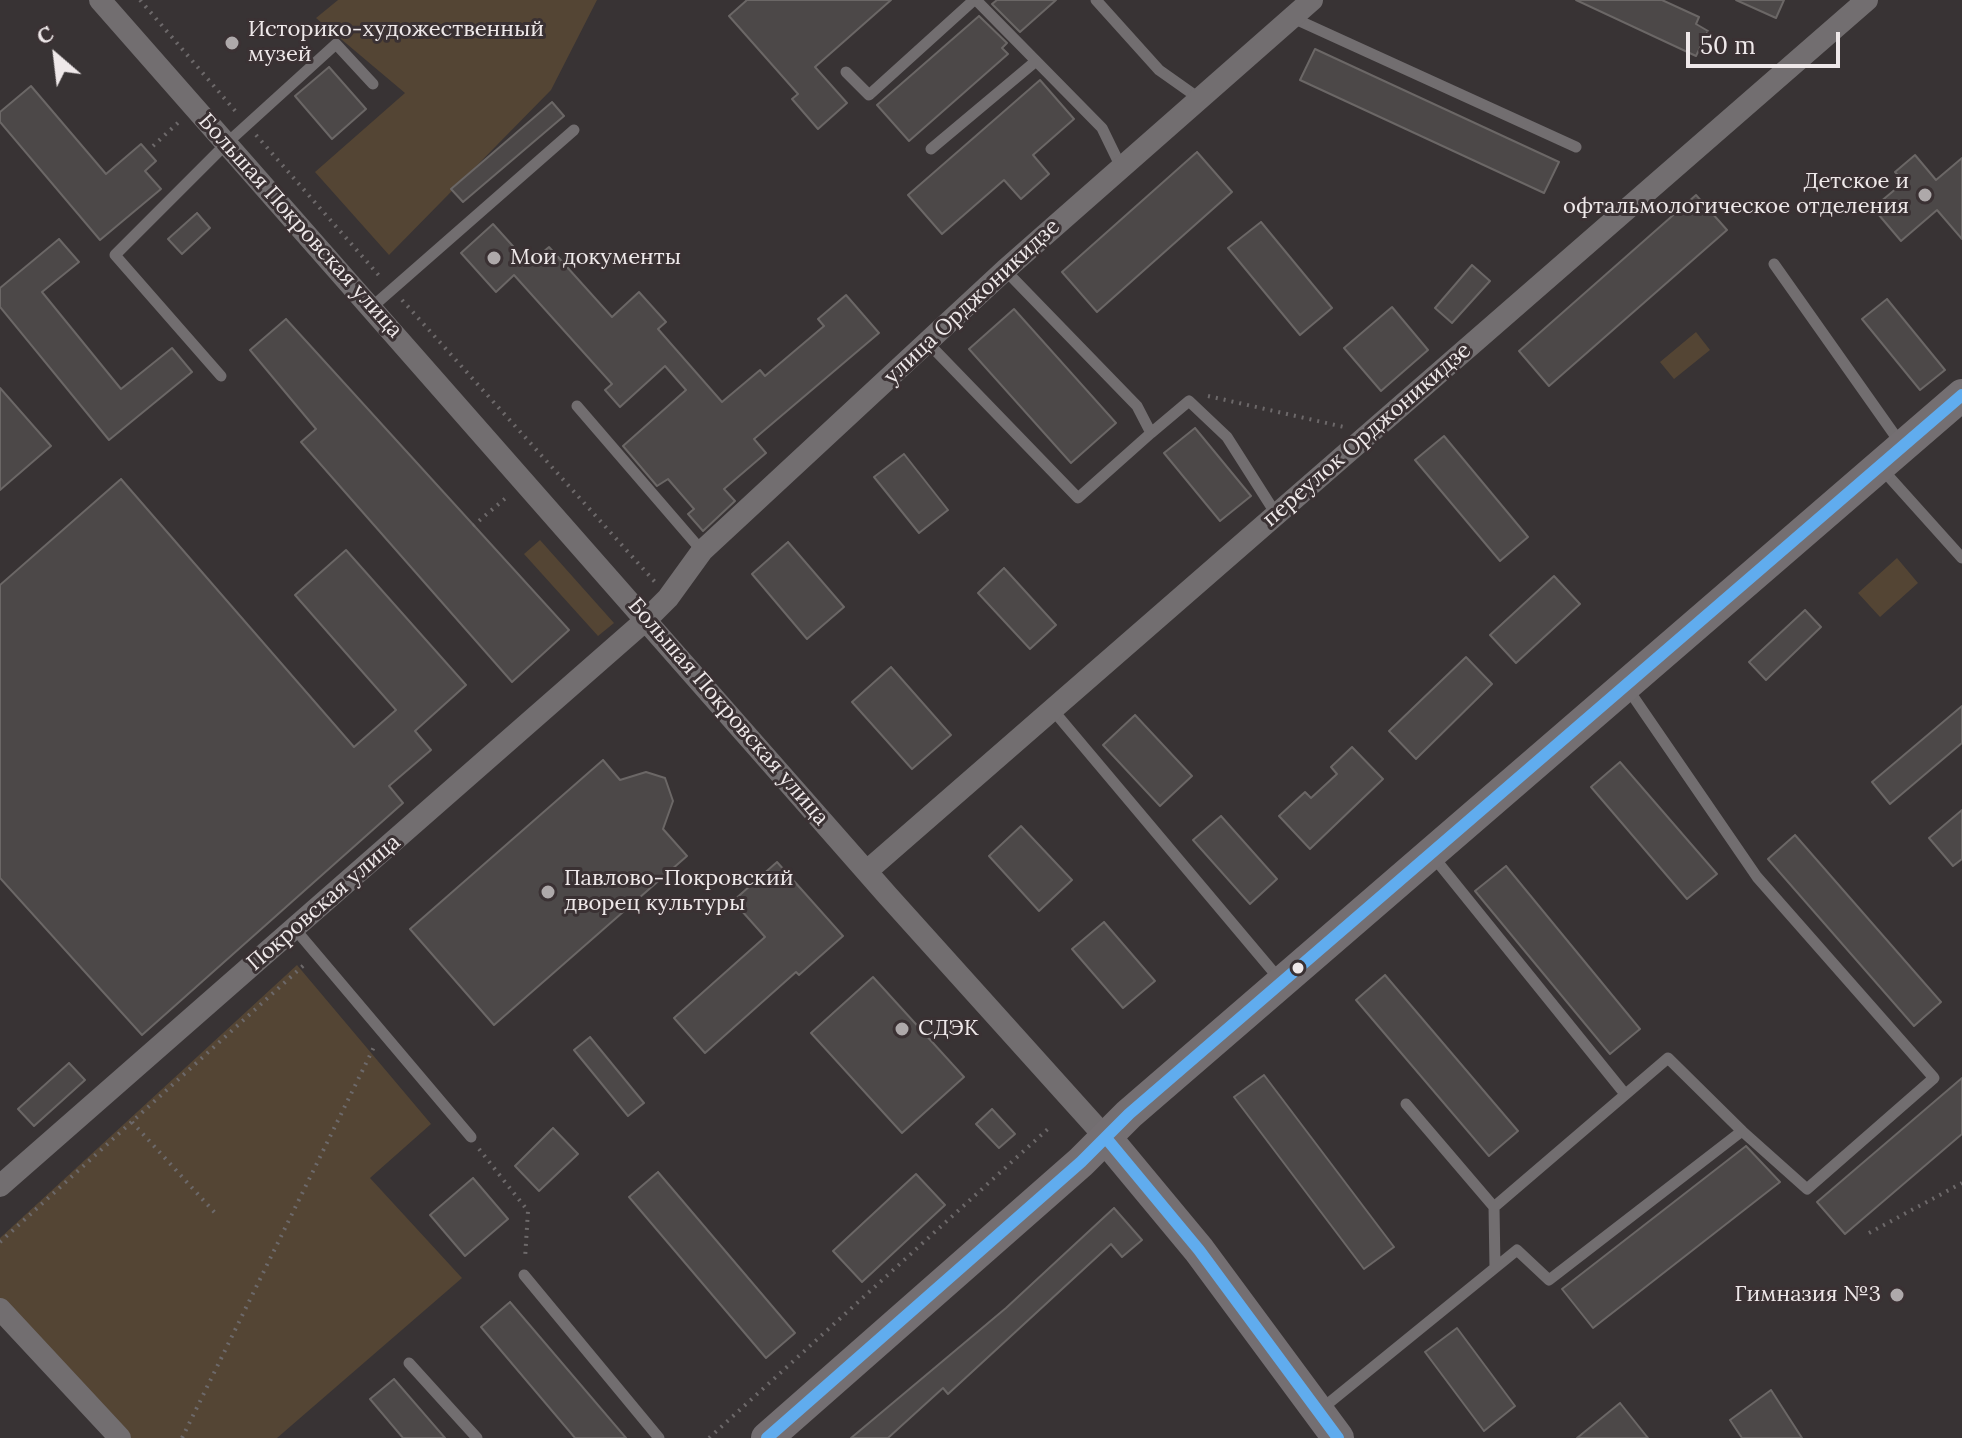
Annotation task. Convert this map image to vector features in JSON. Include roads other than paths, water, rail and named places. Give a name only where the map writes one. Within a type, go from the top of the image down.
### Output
[{"type":"main road","points":[[767,1438],[1281,982],[1627,687],[1962,395]]},
{"type":"main road","name":"Большая Покровская улица","points":[[1106,1138],[1199,1250],[1338,1438]]},
{"type":"street","name":"Большая Покровская улица","points":[[100,0],[1106,1138]]},
{"type":"street","name":"улица Орджоникидзе","points":[[647,619],[668,598],[702,551],[1005,270],[1312,0]]},
{"type":"street","name":"переулок Орджоникидзе","points":[[867,871],[1867,0]]},
{"type":"street","name":"Покровская улица","points":[[0,1186],[647,619]]},
{"type":"street","points":[[0,1309],[120,1438]]},
{"type":"lane","points":[[846,72],[869,95],[975,0],[1102,128],[1121,167]]},
{"type":"lane","points":[[1096,0],[1159,70],[1200,99]]},
{"type":"lane","points":[[1293,18],[1576,147]]},
{"type":"lane","points":[[221,376],[115,255],[227,143],[336,44],[373,84]]},
{"type":"lane","points":[[931,149],[1036,61]]},
{"type":"lane","points":[[366,300],[392,290],[574,130]]},
{"type":"lane","points":[[1774,264],[1892,458],[1962,558]]},
{"type":"lane","points":[[1005,270],[1137,406],[1151,433]]},
{"type":"lane","points":[[928,343],[1078,498],[1189,401],[1227,437],[1276,514]]},
{"type":"lane","points":[[577,406],[702,551]]},
{"type":"lane","points":[[1494,1207],[1668,1058],[1807,1189],[1934,1078],[1757,877],[1627,687]]},
{"type":"lane","points":[[1052,709],[1281,982]]},
{"type":"lane","points":[[1432,855],[1625,1094]]},
{"type":"lane","points":[[295,929],[471,1137]]},
{"type":"lane","points":[[1406,1104],[1494,1207],[1495,1268]]},
{"type":"lane","points":[[1318,1411],[1517,1250],[1549,1280],[1742,1131]]},
{"type":"lane","points":[[524,1275],[659,1438]]},
{"type":"lane","points":[[409,1363],[477,1438]]},
{"type":"place","name":"Историко-художественный музей","points":[[232,43]]},
{"type":"place","name":"Детское и офтальмологическое отделения","points":[[1925,195]]},
{"type":"place","name":"Мои документы","points":[[494,258]]},
{"type":"place","name":"Павлово-Покровский дворец культуры","points":[[548,892]]},
{"type":"place","name":"СДЭК","points":[[902,1029]]},
{"type":"place","name":"Гимназия №3","points":[[1897,1295]]}]
